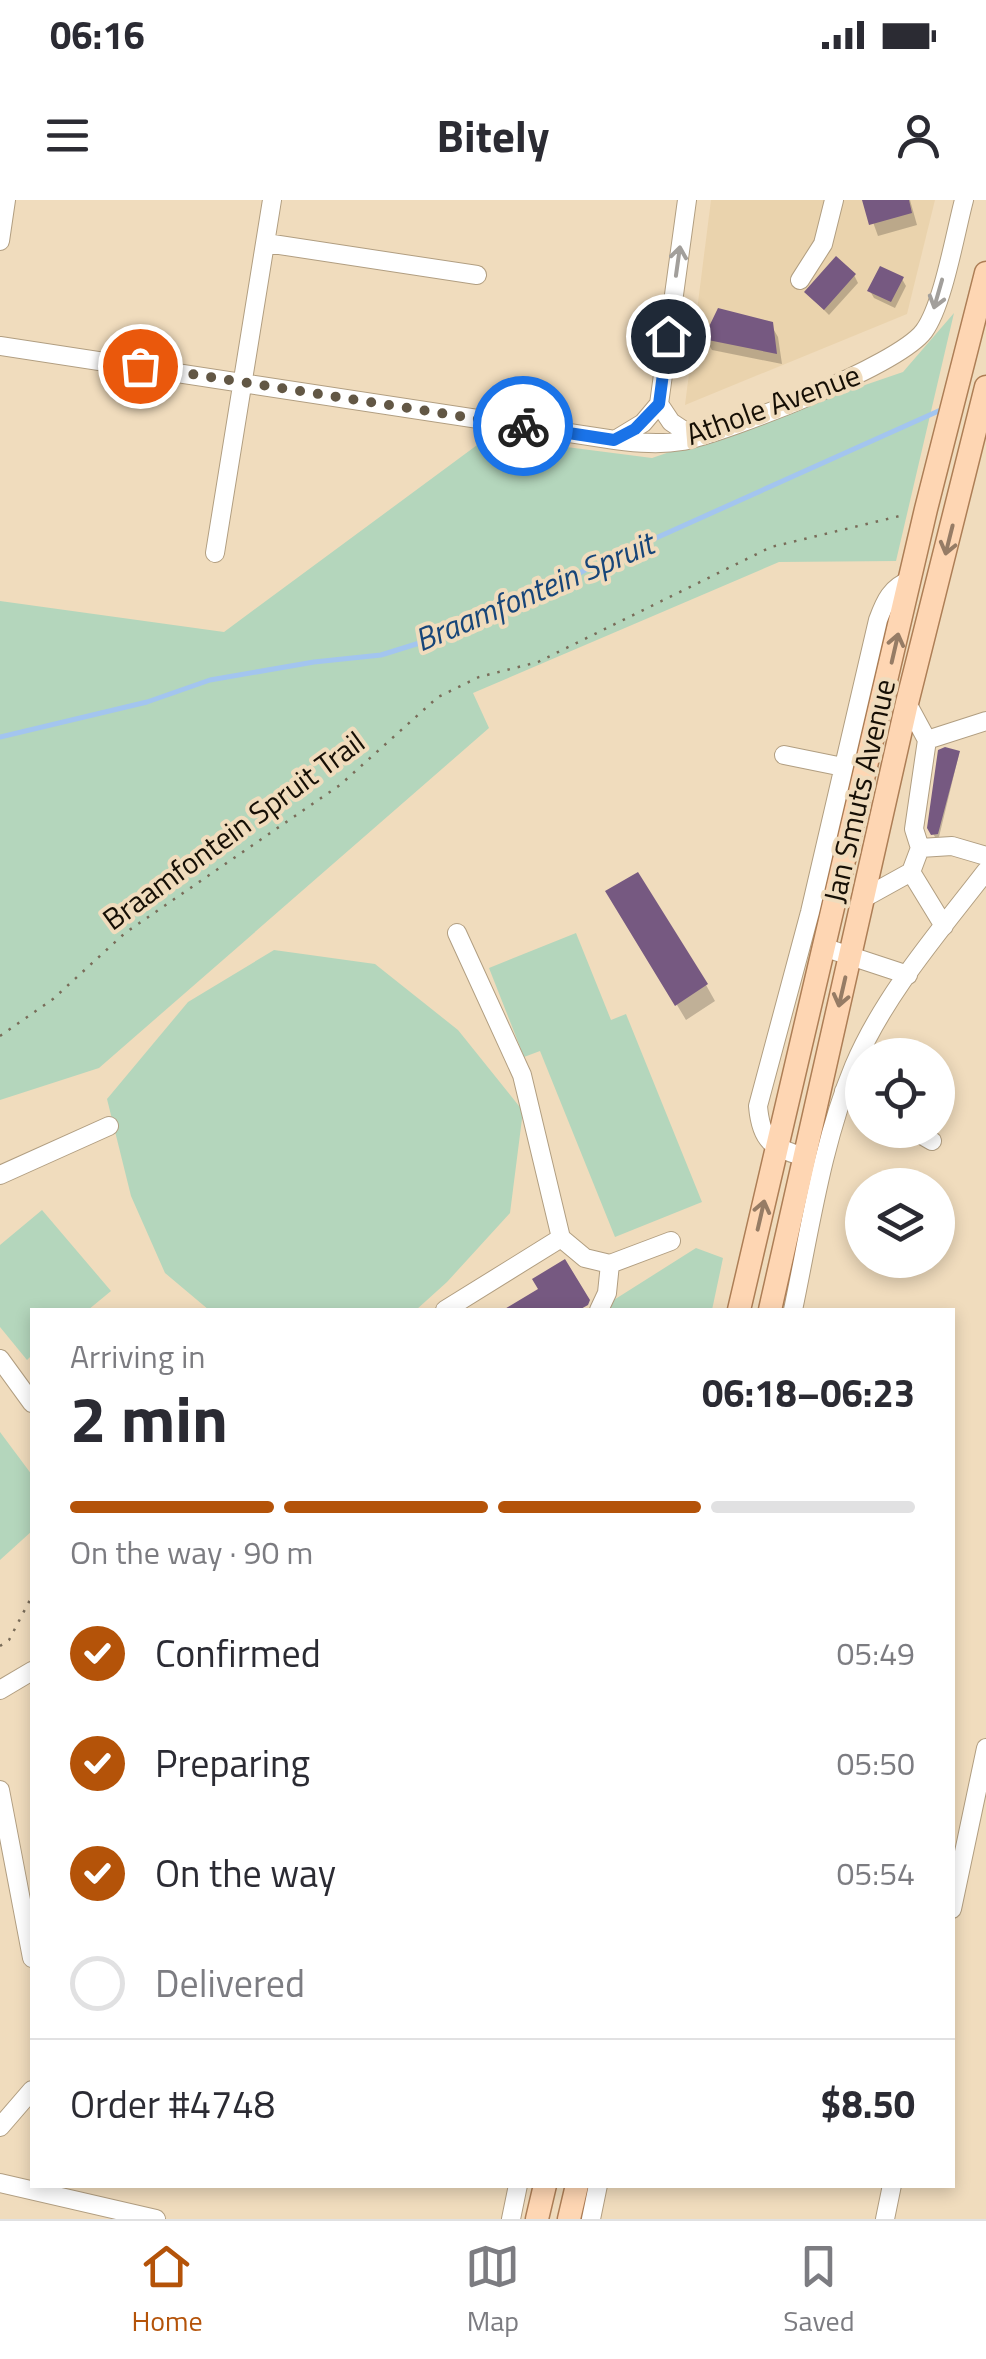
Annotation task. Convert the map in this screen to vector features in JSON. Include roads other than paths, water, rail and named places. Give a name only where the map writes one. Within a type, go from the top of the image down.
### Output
[{"type":"main road","name":"Jan Smuts Avenue","points":[[739,1308],[926,509],[986,273]]},
{"type":"main road","name":"Jan Smuts Avenue","points":[[770,1308],[907,704],[986,387]]},
{"type":"main road","points":[[537,2219],[543,2188]]},
{"type":"main road","points":[[569,2219],[576,2188]]},
{"type":"street","points":[[0,242],[6,200]]},
{"type":"street","points":[[215,553],[272,200]]},
{"type":"street","points":[[614,440],[643,424],[659,404],[687,200]]},
{"type":"street","points":[[800,280],[823,244],[834,200]]},
{"type":"street","name":"Athole Avenue","points":[[0,346],[614,440],[666,444],[695,438],[876,367],[914,343],[928,325],[935,306],[964,200]]},
{"type":"street","points":[[266,243],[477,275]]},
{"type":"street","points":[[659,404],[671,422],[695,438]]},
{"type":"street","points":[[804,1157],[775,1148],[760,1129],[758,1106],[810,912],[878,620],[887,598],[900,584],[911,580]]},
{"type":"street","points":[[864,898],[911,872],[920,848],[914,829],[927,740],[907,704]]},
{"type":"street","points":[[927,740],[986,721]]},
{"type":"street","points":[[784,754],[843,767]]},
{"type":"street","points":[[920,848],[952,846],[986,856]]},
{"type":"street","points":[[792,1308],[844,1091],[863,1048],[908,974],[986,871]]},
{"type":"street","points":[[911,872],[944,926]]},
{"type":"street","points":[[457,933],[522,1075],[560,1238],[585,1258],[610,1264],[671,1241]]},
{"type":"street","points":[[823,947],[908,974]]},
{"type":"street","points":[[0,1175],[109,1126]]},
{"type":"street","points":[[448,1308],[560,1238]]},
{"type":"street","points":[[600,1308],[607,1293],[610,1264]]},
{"type":"street","points":[[0,1359],[30,1400]]},
{"type":"street","points":[[0,1690],[30,1671]]},
{"type":"street","points":[[955,1896],[986,1748]]},
{"type":"street","points":[[0,1790],[30,1948]]},
{"type":"street","points":[[0,2126],[30,2092]]},
{"type":"street","points":[[0,2183],[156,2219]]},
{"type":"street","points":[[511,2219],[517,2188]]},
{"type":"street","points":[[591,2219],[597,2188]]},
{"type":"street","points":[[885,2219],[891,2188]]},
{"type":"waterway","name":"Braamfontein Spruit","points":[[0,737],[147,702],[210,680],[381,655],[458,631],[943,409]]}]
